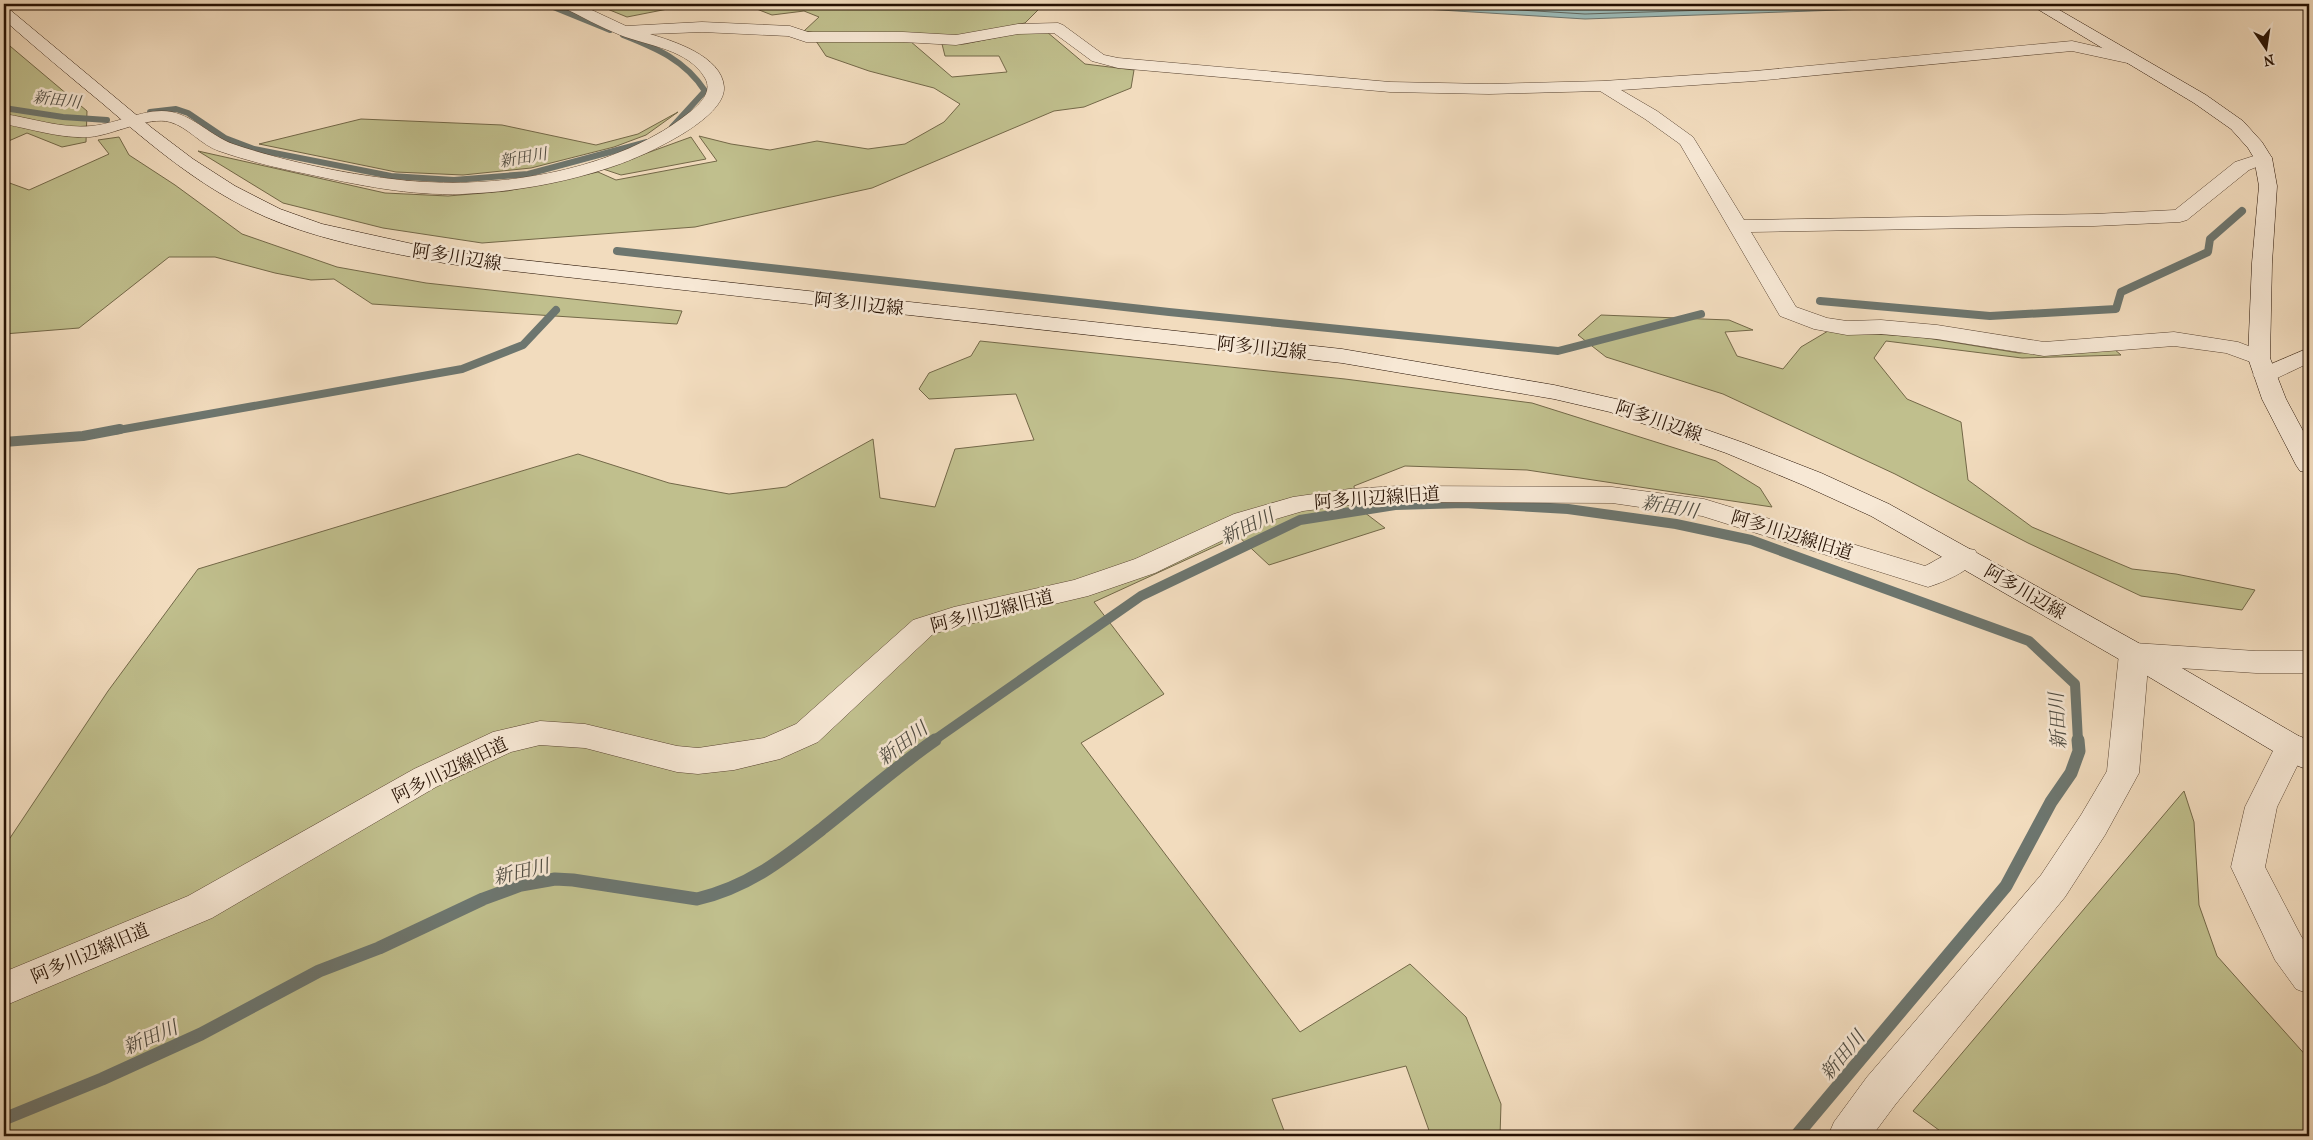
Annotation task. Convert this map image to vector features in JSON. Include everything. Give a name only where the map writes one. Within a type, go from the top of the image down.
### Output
[{"type":"street","points":[[4,119],[86,132],[156,117],[176,118],[209,141],[237,151],[312,170],[386,184],[433,189],[524,182],[568,174],[636,152],[679,130],[697,116],[714,98],[716,87],[714,78],[699,61],[680,49],[623,30],[567,4]]},
{"type":"street","points":[[2039,4],[2200,98],[2238,125],[2256,146],[2263,158],[2268,186],[2262,263],[2262,367],[2274,399],[2309,466]]},
{"type":"street","name":"阿多川辺線","points":[[4,12],[134,123],[202,175],[238,197],[273,214],[327,231],[449,258],[1342,356],[1572,396],[1617,406],[1676,426],[1812,479],[1880,510],[2303,747]]},
{"type":"street","points":[[623,30],[702,28],[790,31],[806,37],[903,37],[956,40],[1018,29],[1058,28],[1098,58],[1118,63],[1390,87],[1489,89],[1603,86],[1755,76],[2072,46],[2132,59]]},
{"type":"street","points":[[1603,86],[1651,115],[1687,141],[1788,311],[1822,324],[1847,328],[1881,327],[1937,332],[1999,344],[2044,349],[2174,339],[2230,347],[2262,367],[2309,355]]},
{"type":"street","points":[[1737,226],[2094,220],[2180,216],[2242,166],[2263,158]]},
{"type":"street","name":"阿多川辺線旧道","points":[[4,989],[200,907],[425,778],[504,741],[540,733],[585,736],[677,759],[698,761],[734,757],[768,750],[807,733],[923,627],[954,617],[1078,589],[1145,566],[1243,520],[1302,503],[1350,497],[1399,494],[1612,495],[1704,508],[1928,577],[1964,557]]},
{"type":"street","points":[[1848,1136],[1881,1091],[2053,886],[2093,825],[2123,773],[2134,654],[2256,662],[2309,662]]},
{"type":"street","points":[[2303,747],[2261,808],[2248,867],[2288,948],[2309,977]]},
{"type":"shaded area","points":[[595,4],[693,4],[627,17]]},
{"type":"shaded area","points":[[717,4],[1044,4],[1025,23],[956,37],[816,33],[804,31],[819,17],[804,11],[772,15],[749,6]]},
{"type":"shaded area","points":[[1024,32],[1047,32],[1085,64],[1134,70],[1131,88],[1084,107],[1054,111],[872,188],[695,227],[482,243],[383,228],[283,203],[198,151],[385,193],[448,196],[507,191],[598,172],[616,180],[717,161],[699,136],[731,144],[770,150],[817,141],[868,149],[905,144],[944,122],[960,104],[934,88],[869,71],[826,56],[816,41],[910,41],[952,77],[1007,72],[999,56],[945,56],[942,44],[964,44]]},
{"type":"shaded area","points":[[4,41],[87,111],[86,142],[62,147],[27,133],[4,143]]},
{"type":"shaded area","points":[[678,112],[646,135],[614,147],[531,168],[463,175],[396,172],[259,144],[361,119],[502,125],[596,145],[638,134]]},
{"type":"shaded area","points":[[119,137],[129,155],[175,185],[242,234],[337,267],[426,283],[682,311],[677,324],[372,304],[334,279],[311,280],[275,273],[215,257],[169,257],[79,328],[4,334],[4,181],[29,190],[109,154],[98,140]]},
{"type":"shaded area","points":[[691,137],[706,159],[621,175],[603,169]]},
{"type":"shaded area","points":[[1601,315],[1729,320],[1753,330],[1725,332],[1737,356],[1783,369],[1801,347],[1828,331],[1921,337],[2019,353],[2114,349],[2121,355],[2022,358],[1886,341],[1874,358],[1907,399],[1961,422],[1968,480],[2032,527],[2132,569],[2176,574],[2255,590],[2242,610],[2141,596],[2028,543],[1895,474],[1723,394],[1606,357],[1578,335]]},
{"type":"shaded area","points":[[980,341],[1345,379],[1532,403],[1716,461],[1760,488],[1772,507],[1527,470],[1405,466],[1354,486],[1356,506],[1385,528],[1269,565],[1238,536],[1094,602],[1164,694],[1081,743],[1300,1032],[1410,964],[1466,1017],[1501,1104],[1500,1136],[1431,1136],[1406,1066],[1272,1099],[1286,1136],[4,1136],[4,843],[8,841],[108,691],[198,569],[578,454],[669,483],[729,494],[786,487],[873,439],[880,498],[935,507],[955,449],[1034,440],[1016,394],[929,399],[919,389],[929,373],[971,356]]},
{"type":"shaded area","points":[[2184,791],[2194,822],[2199,905],[2217,956],[2309,1059],[2309,1136],[1947,1136],[1913,1111]]},
{"type":"water","points":[[1344,4],[2009,4],[1585,19]]},
{"type":"waterway","name":"新田川","points":[[546,4],[610,30]]},
{"type":"waterway","name":"新田川","points":[[623,35],[669,56],[688,71],[705,91],[672,127]]},
{"type":"waterway","name":"新田川","points":[[4,108],[63,117],[107,120]]},
{"type":"waterway","name":"新田川","points":[[150,112],[176,109],[188,113],[225,138],[254,149],[391,176],[454,180],[528,174],[647,142]]},
{"type":"waterway","points":[[1820,301],[1990,316],[2116,309],[2121,292],[2208,252],[2210,239],[2242,211]]},
{"type":"waterway","points":[[617,251],[1169,312],[1558,351],[1701,314]]},
{"type":"waterway","points":[[113,431],[462,369],[523,345],[556,310]]},
{"type":"waterway","points":[[4,442],[83,436],[120,429]]},
{"type":"waterway","name":"新田川","points":[[933,741],[1141,596],[1300,520],[1395,505],[1464,503],[1568,509],[1676,524],[1751,540],[2029,641],[2075,684],[2078,741]]},
{"type":"waterway","name":"新田川","points":[[4,1119],[102,1079],[201,1034],[319,971],[379,948],[483,899],[521,885],[555,879],[573,880],[697,899],[715,894],[748,880],[779,861],[935,740]]},
{"type":"waterway","name":"新田川","points":[[1796,1136],[2006,886],[2051,802],[2071,773],[2079,751],[2078,740]]}]
